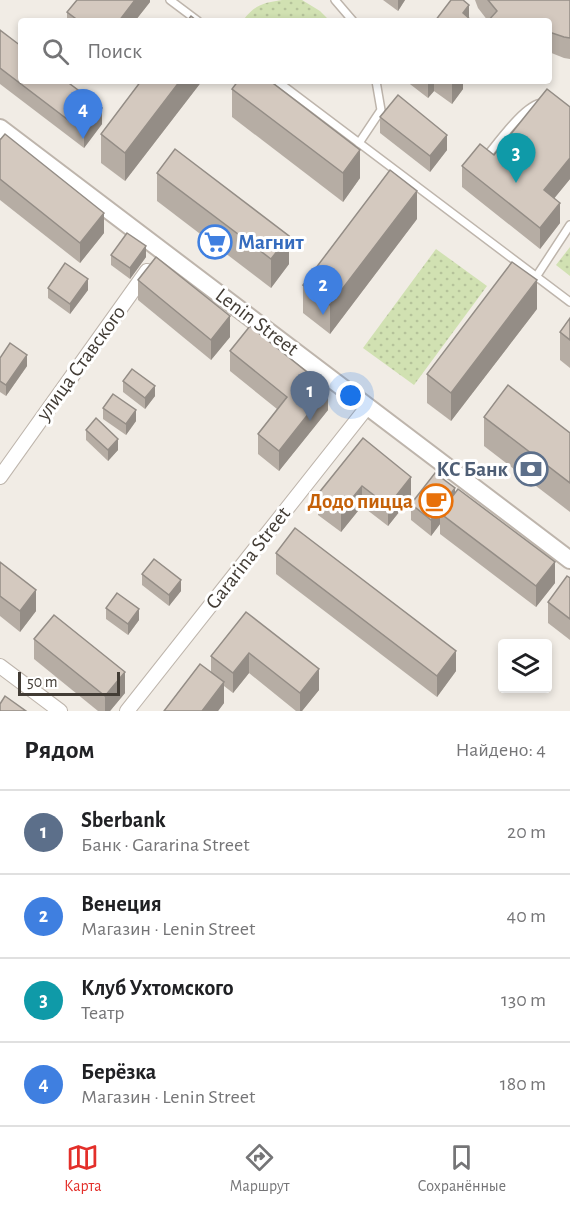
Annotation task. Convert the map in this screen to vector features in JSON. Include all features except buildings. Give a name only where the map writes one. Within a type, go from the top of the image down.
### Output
[{"type":"street","name":"Lenin Street","points":[[0,128],[570,560]]},
{"type":"street","name":"улица Ставского","points":[[0,477],[162,250]]},
{"type":"street","name":"Gararina Street","points":[[127,711],[368,406]]},
{"type":"street","points":[[0,666],[60,711]]},
{"type":"lane","points":[[170,0],[194,18]]},
{"type":"lane","points":[[336,0],[351,18]]},
{"type":"lane","points":[[281,84],[570,302]]},
{"type":"lane","points":[[358,143],[381,110],[377,84]]},
{"type":"lane","points":[[486,157],[516,120],[536,103],[554,102]]},
{"type":"lane","points":[[536,277],[570,225]]},
{"type":"green space","points":[[302,0],[327,18],[245,18],[252,10],[270,2]]},
{"type":"green space","points":[[570,247],[570,276],[556,265]]},
{"type":"green space","points":[[436,249],[487,286],[414,385],[363,348]]},
{"type":"place","name":"Берёзка","points":[[83,139]]},
{"type":"place","name":"Клуб Ухтомского","points":[[516,183]]},
{"type":"place","name":"Магнит","points":[[215,242]]},
{"type":"place","name":"Венеция","points":[[323,315]]},
{"type":"place","name":"Sberbank","points":[[310,421]]},
{"type":"place","name":"КС Банк","points":[[531,469]]},
{"type":"place","name":"Додо пицца","points":[[436,501]]}]
